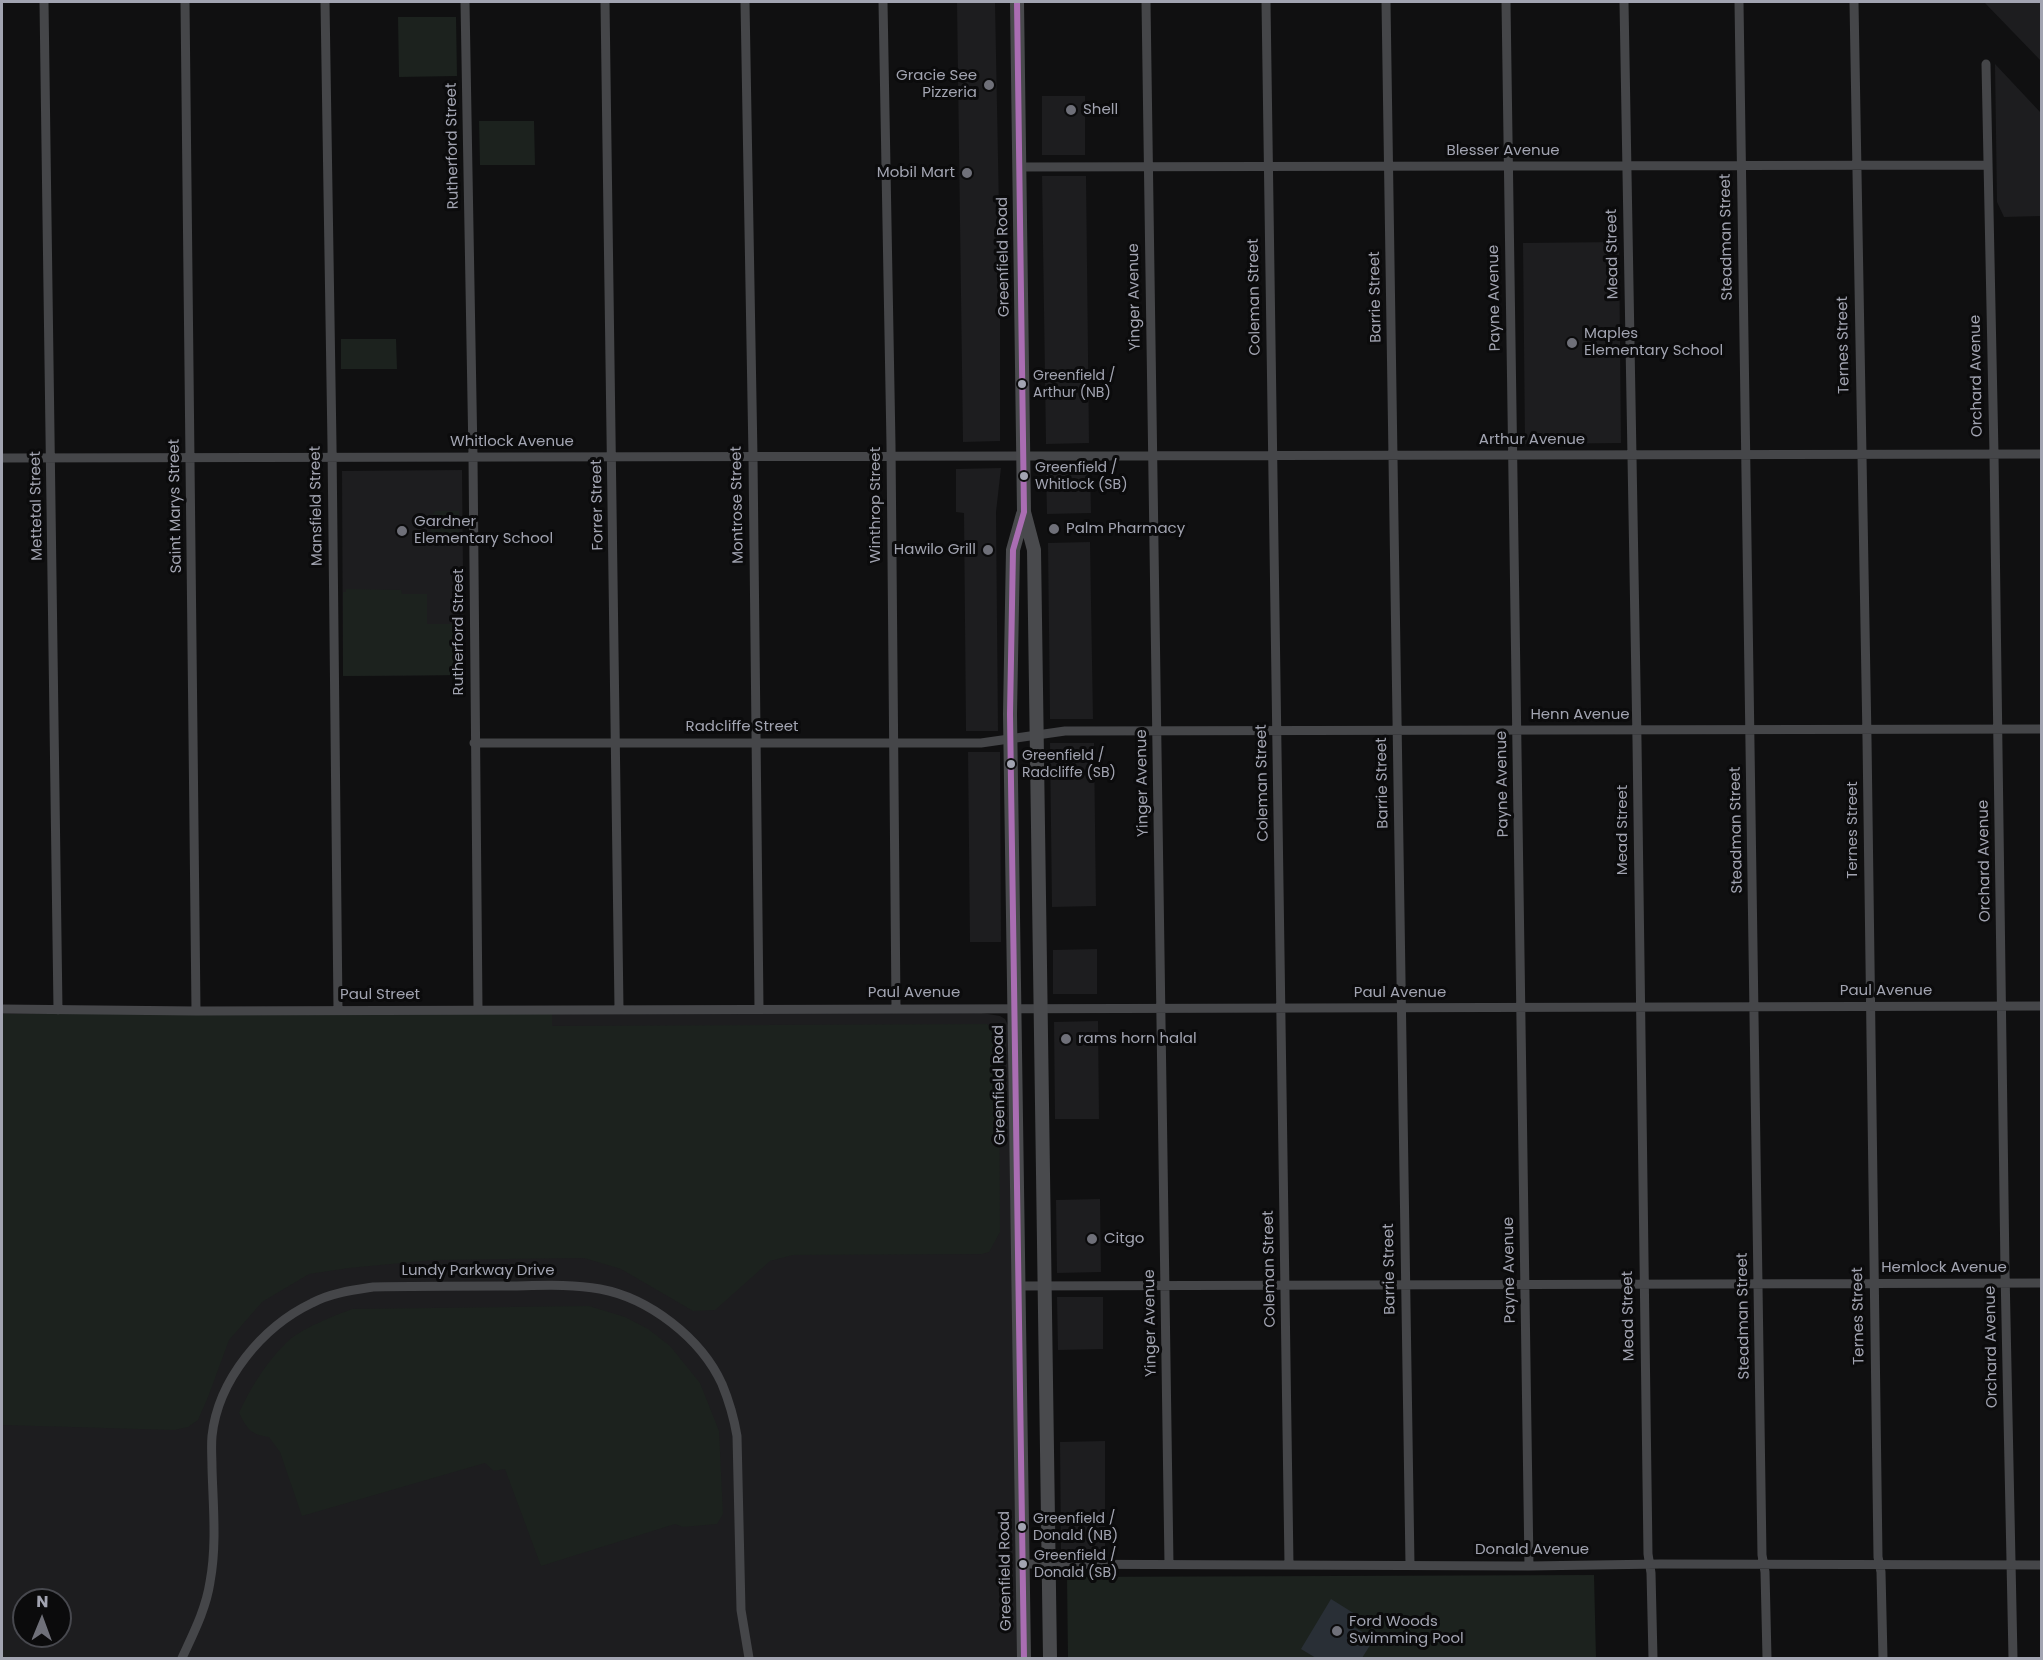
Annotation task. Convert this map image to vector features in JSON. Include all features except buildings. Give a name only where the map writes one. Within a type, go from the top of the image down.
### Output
[{"type":"main road","name":"Greenfield Road","points":[[1017,2],[1024,512],[1034,550],[1050,1659]]},
{"type":"main road","name":"Greenfield Road","points":[[1024,512],[1014,550],[1011,739],[1024,1659]]},
{"type":"main road","points":[[1012,846],[1038,846]]},
{"type":"street","name":"Mettetal Street","points":[[44,2],[58,1010]]},
{"type":"street","name":"Saint Marys Street","points":[[185,2],[196,1011]]},
{"type":"street","name":"Mansfield Street","points":[[324,2],[338,1010]]},
{"type":"street","name":"Rutherford Street","points":[[465,2],[473,457],[478,1010]]},
{"type":"street","name":"Forrer Street","points":[[605,2],[619,1009]]},
{"type":"street","name":"Montrose Street","points":[[745,2],[759,1009]]},
{"type":"street","name":"Winthrop Street","points":[[883,2],[891,457],[896,1008]]},
{"type":"street","name":"Yinger Avenue","points":[[1146,2],[1169,1564]]},
{"type":"street","name":"Coleman Street","points":[[1266,2],[1289,1565]]},
{"type":"street","name":"Barrie Street","points":[[1386,2],[1410,1565]]},
{"type":"street","name":"Payne Avenue","points":[[1506,2],[1530,1566]]},
{"type":"street","name":"Mead Street","points":[[1624,2],[1648,1554],[1651,1573],[1653,1659]]},
{"type":"street","name":"Steadman Street","points":[[1740,2],[1762,1555],[1767,1659]]},
{"type":"street","name":"Ternes Street","points":[[1854,2],[1878,1544],[1883,1659]]},
{"type":"street","name":"Orchard Avenue","points":[[1986,64],[2013,1659]]},
{"type":"street","name":"Blesser Avenue","points":[[1019,166],[1987,165]]},
{"type":"street","name":"Arthur Avenue","points":[[1023,456],[2042,454]]},
{"type":"street","name":"Whitlock Avenue","points":[[2,458],[1023,456]]},
{"type":"street","name":"Henn Avenue","points":[[1011,739],[1065,731],[2042,729]]},
{"type":"street","name":"Radcliffe Street","points":[[474,743],[981,742],[1011,739]]},
{"type":"street","name":"Paul Avenue","points":[[759,1009],[2042,1006]]},
{"type":"street","name":"Paul Street","points":[[2,1010],[759,1009]]},
{"type":"street","name":"Hemlock Avenue","points":[[1018,1286],[2042,1283]]},
{"type":"street","name":"Lundy Parkway Drive","points":[[175,1659],[184,1654],[207,1599],[211,1580],[212,1436],[217,1412],[229,1383],[250,1351],[277,1324],[312,1302],[344,1292],[373,1287],[568,1286],[602,1289],[633,1299],[668,1319],[698,1347],[721,1381],[732,1410],[737,1436],[741,1610],[749,1659]]},
{"type":"street","name":"Donald Avenue","points":[[1022,1564],[2042,1565]]},
{"type":"shaded area","points":[[957,2],[995,2],[1000,262],[1000,441],[963,442]]},
{"type":"shaded area","points":[[1984,2],[2041,2],[2041,61]]},
{"type":"shaded area","points":[[398,17],[456,17],[457,76],[399,77]]},
{"type":"shaded area","points":[[1995,64],[2041,113],[2041,216],[2004,217],[1997,202]]},
{"type":"shaded area","points":[[1042,96],[1085,96],[1085,155],[1042,155]]},
{"type":"shaded area","points":[[479,121],[534,121],[535,165],[480,165]]},
{"type":"shaded area","points":[[1042,176],[1086,176],[1089,443],[1046,444]]},
{"type":"shaded area","name":"Maples Elementary School","points":[[1619,242],[1621,443],[1525,444],[1523,243]]},
{"type":"shaded area","points":[[341,339],[396,339],[397,369],[341,369]]},
{"type":"shaded area","points":[[1001,468],[996,512],[998,731],[966,731],[964,513],[956,512],[956,469]]},
{"type":"shaded area","points":[[1090,468],[1091,513],[1047,514],[1046,469]]},
{"type":"shaded area","name":"Gardner Elementary School","points":[[462,470],[464,675],[343,676],[342,471]]},
{"type":"shaded area","points":[[435,511],[459,511],[459,535],[431,535],[431,517]]},
{"type":"shaded area","points":[[1090,542],[1093,719],[1050,719],[1048,543]]},
{"type":"shaded area","points":[[346,589],[401,590],[402,594],[427,594],[427,624],[464,624],[464,675],[343,676],[343,592],[346,592]]},
{"type":"shaded area","points":[[1050,743],[1094,743],[1096,906],[1052,907]]},
{"type":"shaded area","points":[[968,752],[1000,752],[1001,942],[970,942]]},
{"type":"shaded area","points":[[1097,949],[1097,994],[1053,994],[1053,950]]},
{"type":"shaded area","points":[[982,1013],[1005,1019],[1008,1025],[1018,1658],[2,1658],[2,1014]]},
{"type":"shaded area","points":[[2,1014],[552,1014],[552,1026],[987,1024],[997,1035],[999,1055],[1000,1232],[989,1252],[982,1254],[793,1255],[770,1261],[715,1310],[693,1311],[621,1269],[584,1258],[433,1260],[309,1274],[262,1302],[229,1340],[198,1420],[188,1427],[174,1430],[2,1425]]},
{"type":"shaded area","points":[[1098,1021],[1099,1119],[1055,1119],[1054,1022]]},
{"type":"shaded area","points":[[1100,1199],[1101,1272],[1057,1273],[1056,1200]]},
{"type":"shaded area","points":[[1057,1297],[1103,1297],[1103,1349],[1058,1350]]},
{"type":"shaded area","points":[[589,1306],[625,1317],[648,1329],[670,1346],[700,1383],[719,1431],[723,1514],[717,1524],[683,1527],[675,1524],[541,1566],[505,1469],[494,1471],[485,1463],[302,1516],[280,1452],[269,1437],[250,1430],[239,1413],[259,1376],[286,1343],[308,1328],[352,1309]]},
{"type":"shaded area","points":[[1105,1441],[1105,1550],[1061,1551],[1060,1442]]},
{"type":"shaded area","points":[[1594,1575],[1596,1658],[1068,1658],[1067,1577]]},
{"type":"shaded area","name":"Ford Woods Swimming Pool","points":[[1331,1599],[1355,1614],[1349,1624],[1374,1639],[1362,1658],[1316,1658],[1301,1649]]},
{"type":"transit line","points":[[1017,2],[1024,512],[1013,550],[1010,714],[1024,1658]]},
{"type":"place","name":"Gracie See Pizzeria","points":[[989,85]]},
{"type":"place","name":"Shell","points":[[1071,110]]},
{"type":"place","name":"Mobil Mart","points":[[967,173]]},
{"type":"place","name":"Maples Elementary School","points":[[1572,343]]},
{"type":"place","name":"Greenfield / Arthur (NB)","points":[[1022,384]]},
{"type":"place","name":"Greenfield / Whitlock (SB)","points":[[1024,476]]},
{"type":"place","name":"Palm Pharmacy","points":[[1054,529]]},
{"type":"place","name":"Gardner Elementary School","points":[[402,531]]},
{"type":"place","name":"Hawilo Grill","points":[[988,550]]},
{"type":"place","name":"Greenfield / Radcliffe (SB)","points":[[1011,764]]},
{"type":"place","name":"rams horn halal","points":[[1066,1039]]},
{"type":"place","name":"Citgo","points":[[1092,1239]]},
{"type":"place","name":"Greenfield / Donald (NB)","points":[[1022,1527]]},
{"type":"place","name":"Greenfield / Donald (SB)","points":[[1023,1564]]},
{"type":"place","name":"Ford Woods Swimming Pool","points":[[1337,1631]]}]
